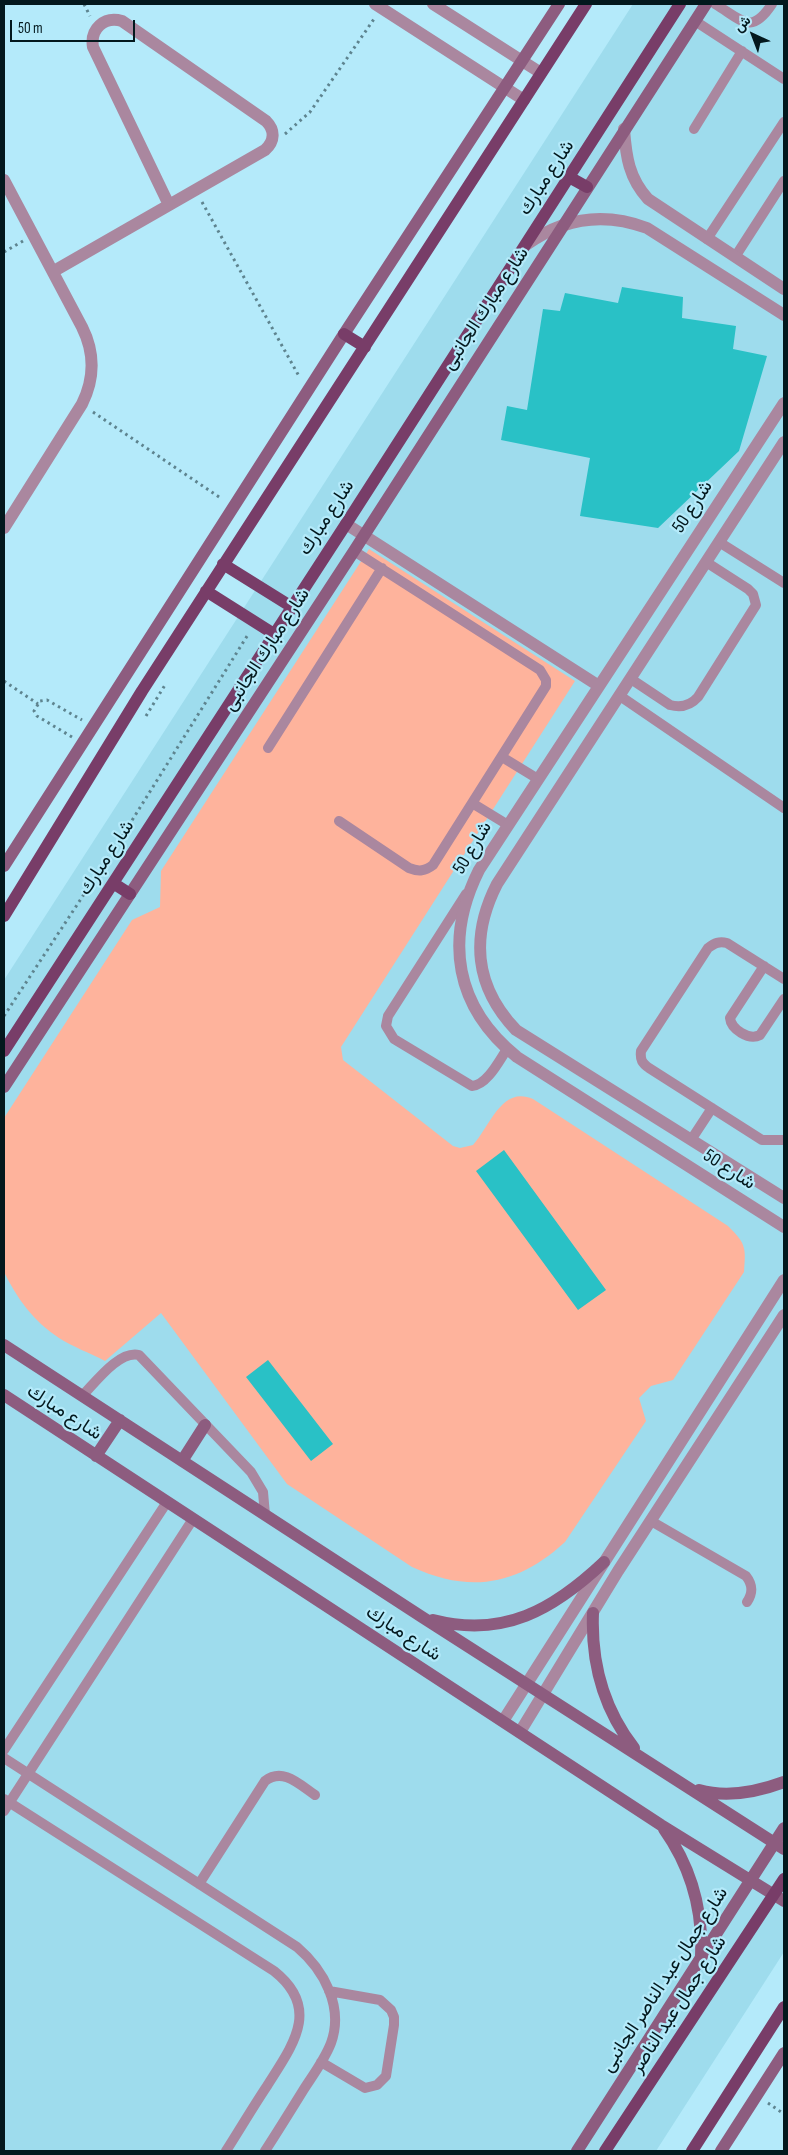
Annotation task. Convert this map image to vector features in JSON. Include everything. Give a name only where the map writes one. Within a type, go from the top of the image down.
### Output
[{"type":"main road","points":[[4,866],[344,334],[559,4]]},
{"type":"main road","points":[[4,916],[142,691],[223,564],[586,4]]},
{"type":"main road","name":"شارع مبارك","points":[[4,1051],[680,4]]},
{"type":"main road","name":"شارع مبارك الجانبى","points":[[4,1087],[364,536],[706,4]]},
{"type":"main road","points":[[569,178],[587,187]]},
{"type":"main road","points":[[344,334],[365,347]]},
{"type":"main road","points":[[223,564],[292,607]]},
{"type":"main road","points":[[206,591],[274,634]]},
{"type":"main road","points":[[113,883],[130,894]]},
{"type":"main road","name":"شارع مبارك","points":[[4,1345],[422,1617],[780,1846]]},
{"type":"main road","name":"شارع مبارك","points":[[4,1395],[661,1825],[779,1898]]},
{"type":"main road","points":[[96,1456],[120,1420]]},
{"type":"main road","points":[[182,1461],[206,1425]]},
{"type":"main road","points":[[422,1617],[444,1623],[466,1625],[510,1621],[552,1605],[604,1562]]},
{"type":"main road","points":[[593,1613],[594,1657],[605,1700],[618,1726],[640,1756]]},
{"type":"main road","points":[[688,1787],[711,1793],[735,1794],[760,1790],[784,1782]]},
{"type":"main road","points":[[661,1825],[683,1859],[692,1884],[700,1917],[701,1957]]},
{"type":"main road","name":"شارع جمال عبد الناصر الجانبى","points":[[577,2151],[751,1880],[780,1846],[784,1828]]},
{"type":"main road","name":"شارع جمال عبد الناصر","points":[[605,2151],[779,1898],[784,1879]]},
{"type":"main road","points":[[692,2151],[784,2007]]},
{"type":"main road","points":[[721,2151],[784,2053]]},
{"type":"street","points":[[433,4],[541,73]]},
{"type":"street","points":[[378,6],[524,100]]},
{"type":"street","points":[[54,271],[265,150],[272,142],[272,131],[266,121],[122,21],[104,22],[99,25],[93,36],[94,47],[169,205]]},
{"type":"street","points":[[624,129],[627,163],[641,191],[656,205],[784,289]]},
{"type":"street","points":[[4,180],[87,336],[91,350],[92,376],[82,404],[4,528]]},
{"type":"street","points":[[526,245],[563,224],[592,218],[620,220],[647,228],[784,315]]},
{"type":"street","name":"شارع 50","points":[[784,403],[479,870],[461,918],[459,936],[462,973],[466,991],[482,1021],[507,1049],[784,1227]]},
{"type":"street","name":"شارع 50","points":[[784,442],[497,884],[486,910],[480,940],[482,970],[492,998],[498,1009],[516,1030],[784,1198]]},
{"type":"street","points":[[346,524],[599,686]]},
{"type":"street","points":[[582,710],[603,722]]},
{"type":"street","points":[[548,1076],[560,1059]]},
{"type":"street","points":[[503,1721],[784,1280]]},
{"type":"street","points":[[520,1732],[618,1572],[784,1316]]},
{"type":"street","points":[[604,1562],[618,1572]]},
{"type":"lane","points":[[715,4],[742,20],[751,23],[760,20],[772,4]]},
{"type":"lane","points":[[695,21],[784,79]]},
{"type":"lane","points":[[694,129],[742,51]]},
{"type":"lane","points":[[707,239],[784,122]]},
{"type":"lane","points":[[735,257],[784,180]]},
{"type":"lane","points":[[720,542],[784,583]]},
{"type":"lane","points":[[339,821],[409,868],[422,871],[433,865],[546,686],[544,674],[540,670],[354,550]]},
{"type":"lane","points":[[630,679],[670,705],[684,706],[698,697],[756,604],[748,589],[706,562]]},
{"type":"lane","points":[[268,748],[382,568]]},
{"type":"lane","points":[[620,696],[784,808]]},
{"type":"lane","points":[[502,757],[538,779]]},
{"type":"lane","points":[[472,803],[508,825]]},
{"type":"lane","points":[[472,885],[388,1016],[386,1026],[394,1039],[472,1086],[484,1081],[507,1049]]},
{"type":"lane","points":[[784,979],[727,943],[714,943],[708,948],[641,1051],[640,1057],[643,1064],[762,1140],[784,1140]]},
{"type":"lane","points":[[764,966],[730,1018],[731,1023],[750,1038],[756,1038],[760,1036],[784,999]]},
{"type":"lane","points":[[690,1140],[712,1108]]},
{"type":"lane","points":[[82,1396],[121,1358],[134,1354],[139,1355],[258,1482],[266,1504],[265,1515]]},
{"type":"lane","points":[[4,1750],[167,1502]]},
{"type":"lane","points":[[193,1519],[6,1804],[274,1971],[289,1986],[298,2006],[300,2017],[295,2040],[226,2151]]},
{"type":"lane","points":[[651,1521],[746,1576],[752,1585],[752,1591],[747,1602]]},
{"type":"lane","points":[[4,1758],[297,1948],[318,1969],[334,2008],[334,2033],[321,2062],[265,2151]]},
{"type":"lane","points":[[199,1884],[262,1785],[270,1777],[275,1775],[286,1776],[315,1794]]},
{"type":"lane","points":[[321,2062],[364,2088],[377,2085],[386,2076],[394,2025],[391,2010],[380,2000],[329,1992]]},
{"type":"path","points":[[272,142],[290,131],[310,112],[378,6]]},
{"type":"path","points":[[195,190],[307,392]]},
{"type":"path","points":[[4,252],[34,235]]},
{"type":"path","points":[[82,404],[234,506]]},
{"type":"path","points":[[4,1016],[121,838],[256,622]]},
{"type":"path","points":[[4,681],[38,704]]},
{"type":"path","points":[[83,744],[36,716],[34,711],[38,704],[42,700],[47,700],[94,727]]},
{"type":"path","points":[[757,2096],[784,2114]]},
{"type":"shaded area","points":[[633,4],[784,4],[784,1952],[656,2151],[4,2151],[4,980]]},
{"type":"shaded area","points":[[369,549],[575,681],[341,1047],[343,1060],[453,1146],[460,1148],[473,1145],[491,1118],[505,1102],[522,1096],[533,1099],[728,1226],[742,1242],[745,1251],[744,1272],[673,1380],[651,1386],[639,1398],[646,1421],[565,1542],[530,1568],[493,1581],[454,1581],[412,1567],[287,1484],[161,1313],[105,1361],[50,1332],[20,1300],[4,1272],[4,1118],[132,920],[160,907],[161,871]]},
{"type":"building","points":[[622,287],[683,297],[682,318],[736,326],[733,349],[767,356],[739,451],[658,528],[580,516],[590,458],[501,440],[507,406],[527,410],[543,309],[560,311],[565,293],[618,303]]},
{"type":"building","points":[[504,1150],[606,1290],[578,1310],[476,1171]]},
{"type":"building","points":[[268,1360],[333,1444],[311,1461],[246,1377]]}]
